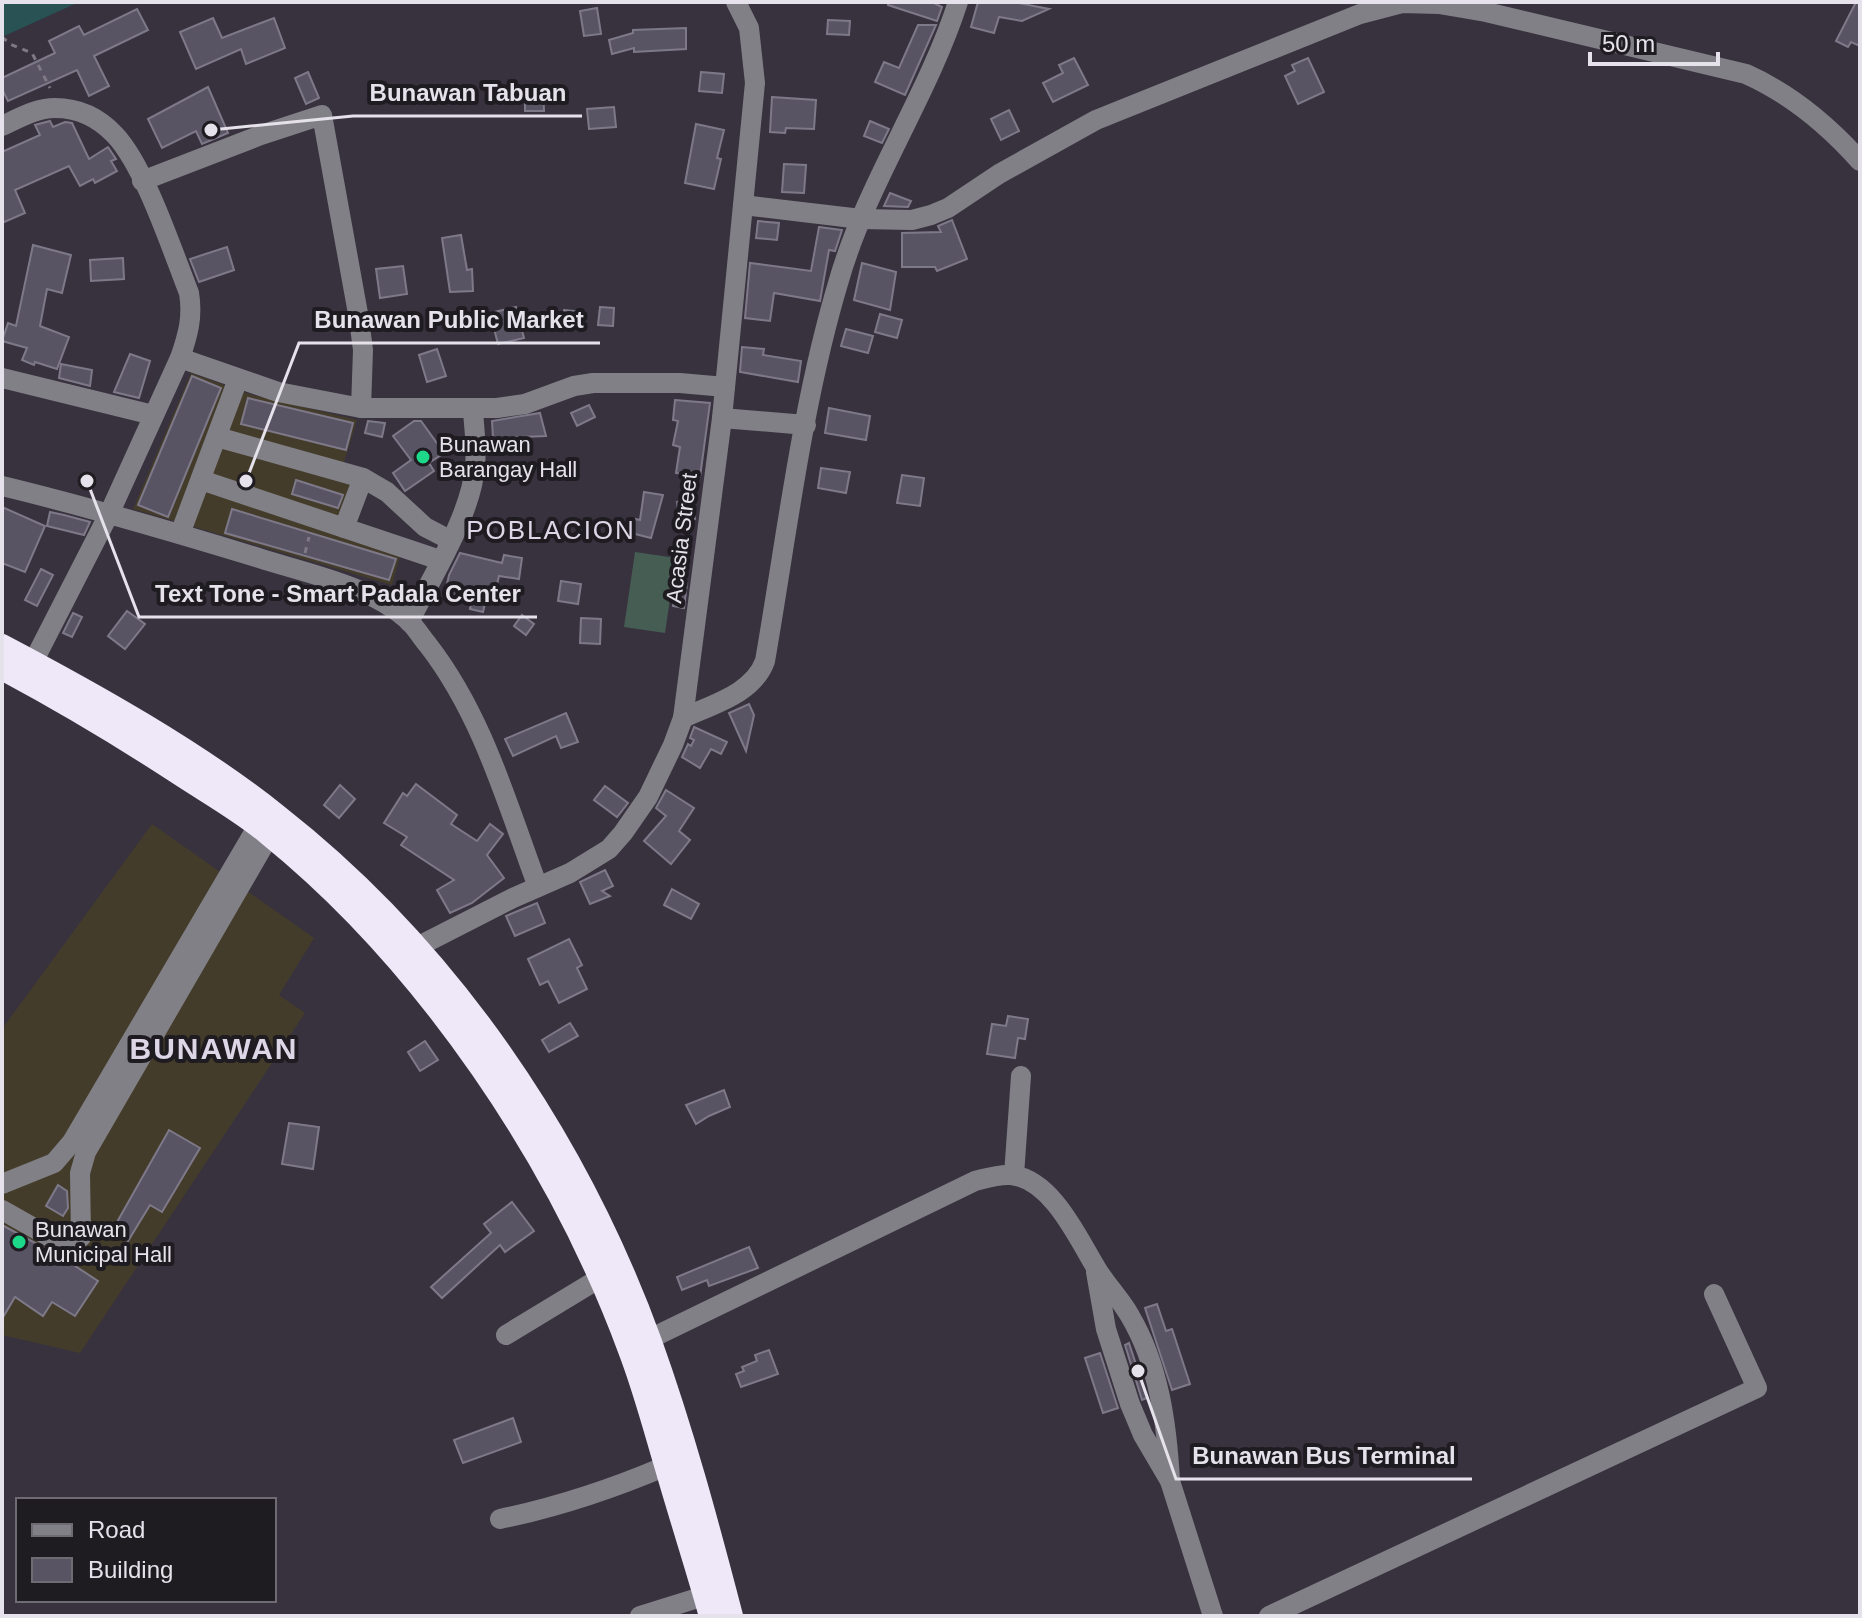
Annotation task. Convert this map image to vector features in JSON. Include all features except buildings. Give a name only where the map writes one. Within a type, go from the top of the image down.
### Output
[{"type":"highway","points":[[2,646],[29,671],[143,726],[269,822],[341,872],[389,935],[400,962],[510,1109],[557,1190],[600,1278],[667,1391],[713,1600]]},
{"type":"highway","points":[[2,668],[29,671]]},
{"type":"highway","points":[[389,935],[417,947],[478,1024],[528,1095],[576,1178],[620,1270],[666,1466],[713,1600],[731,1616]]},
{"type":"street","name":"Acasia Street","points":[[417,947],[592,861],[609,849],[648,797],[683,718],[722,418],[755,83],[749,28],[736,2]]},
{"type":"street","points":[[683,718],[748,687],[765,661],[806,425],[838,280],[861,219],[937,62],[958,2]]},
{"type":"street","points":[[743,205],[861,219],[912,220],[931,215],[948,208],[999,174],[1096,120],[1360,14],[1402,3],[1439,4],[1486,12],[1746,74],[1769,84],[1824,123],[1860,161]]},
{"type":"street","points":[[2,126],[27,114],[54,108],[73,110],[102,123],[129,153],[142,181],[189,293],[191,319],[180,358],[110,512],[29,671]]},
{"type":"street","points":[[142,181],[322,115],[359,319],[363,350],[361,408]]},
{"type":"street","points":[[180,358],[238,379],[321,402],[361,408],[473,410],[542,400],[574,386],[628,382],[725,387]]},
{"type":"street","points":[[2,378],[153,415]]},
{"type":"street","points":[[180,534],[238,379]]},
{"type":"street","points":[[409,622],[467,502],[475,468],[473,410]]},
{"type":"street","points":[[722,418],[806,425]]},
{"type":"street","points":[[217,437],[363,478],[387,492],[425,527],[450,540]]},
{"type":"street","points":[[344,528],[363,478]]},
{"type":"street","points":[[201,480],[440,560]]},
{"type":"street","points":[[2,486],[110,512],[300,571],[361,592],[388,606],[409,622],[451,677],[469,709],[484,741],[538,887]]},
{"type":"street","points":[[2,1184],[47,1167],[79,1147],[269,822]]},
{"type":"street","points":[[1014,1175],[1021,1076]]},
{"type":"street","points":[[2,1210],[64,1245],[77,1241],[82,1231],[79,1147]]},
{"type":"street","points":[[639,1344],[975,1181],[1014,1175],[1031,1182],[1050,1198],[1075,1230],[1141,1339],[1164,1415],[1170,1481],[1213,1616]]},
{"type":"street","points":[[1096,1268],[1106,1329],[1130,1404],[1143,1435],[1170,1481]]},
{"type":"street","points":[[506,1335],[600,1278]]},
{"type":"street","points":[[1269,1616],[1757,1388],[1714,1294]]},
{"type":"street","points":[[500,1519],[549,1509],[666,1466]]},
{"type":"street","points":[[640,1616],[713,1600]]},
{"type":"path","points":[[2,37],[10,44],[32,53],[45,76],[54,108]]},
{"type":"path","points":[[300,571],[315,518]]},
{"type":"shaded area","points":[[2,2],[79,2],[2,37]]},
{"type":"shaded area","points":[[191,373],[249,394],[357,420],[339,478],[354,483],[338,534],[401,553],[392,585],[133,509]]},
{"type":"shaded area","points":[[635,552],[676,558],[665,633],[624,627]]},
{"type":"shaded area","points":[[152,824],[314,938],[279,995],[305,1013],[80,1353],[2,1335],[2,1029]]},
{"type":"place","name":"Bunawan Tabuan","points":[[211,130]]},
{"type":"place","name":"Bunawan Barangay Hall","points":[[423,457]]},
{"type":"place","name":"Text Tone - Smart Padala Center","points":[[87,481]]},
{"type":"place","name":"Bunawan Public Market","points":[[246,481]]},
{"type":"place","name":"Bunawan Municipal Hall","points":[[19,1242]]},
{"type":"place","name":"Bunawan Bus Terminal","points":[[1138,1371]]},
{"type":"district","name":"POBLACION","points":[[551,530]]},
{"type":"district","name":"BUNAWAN","points":[[214,1049]]}]
